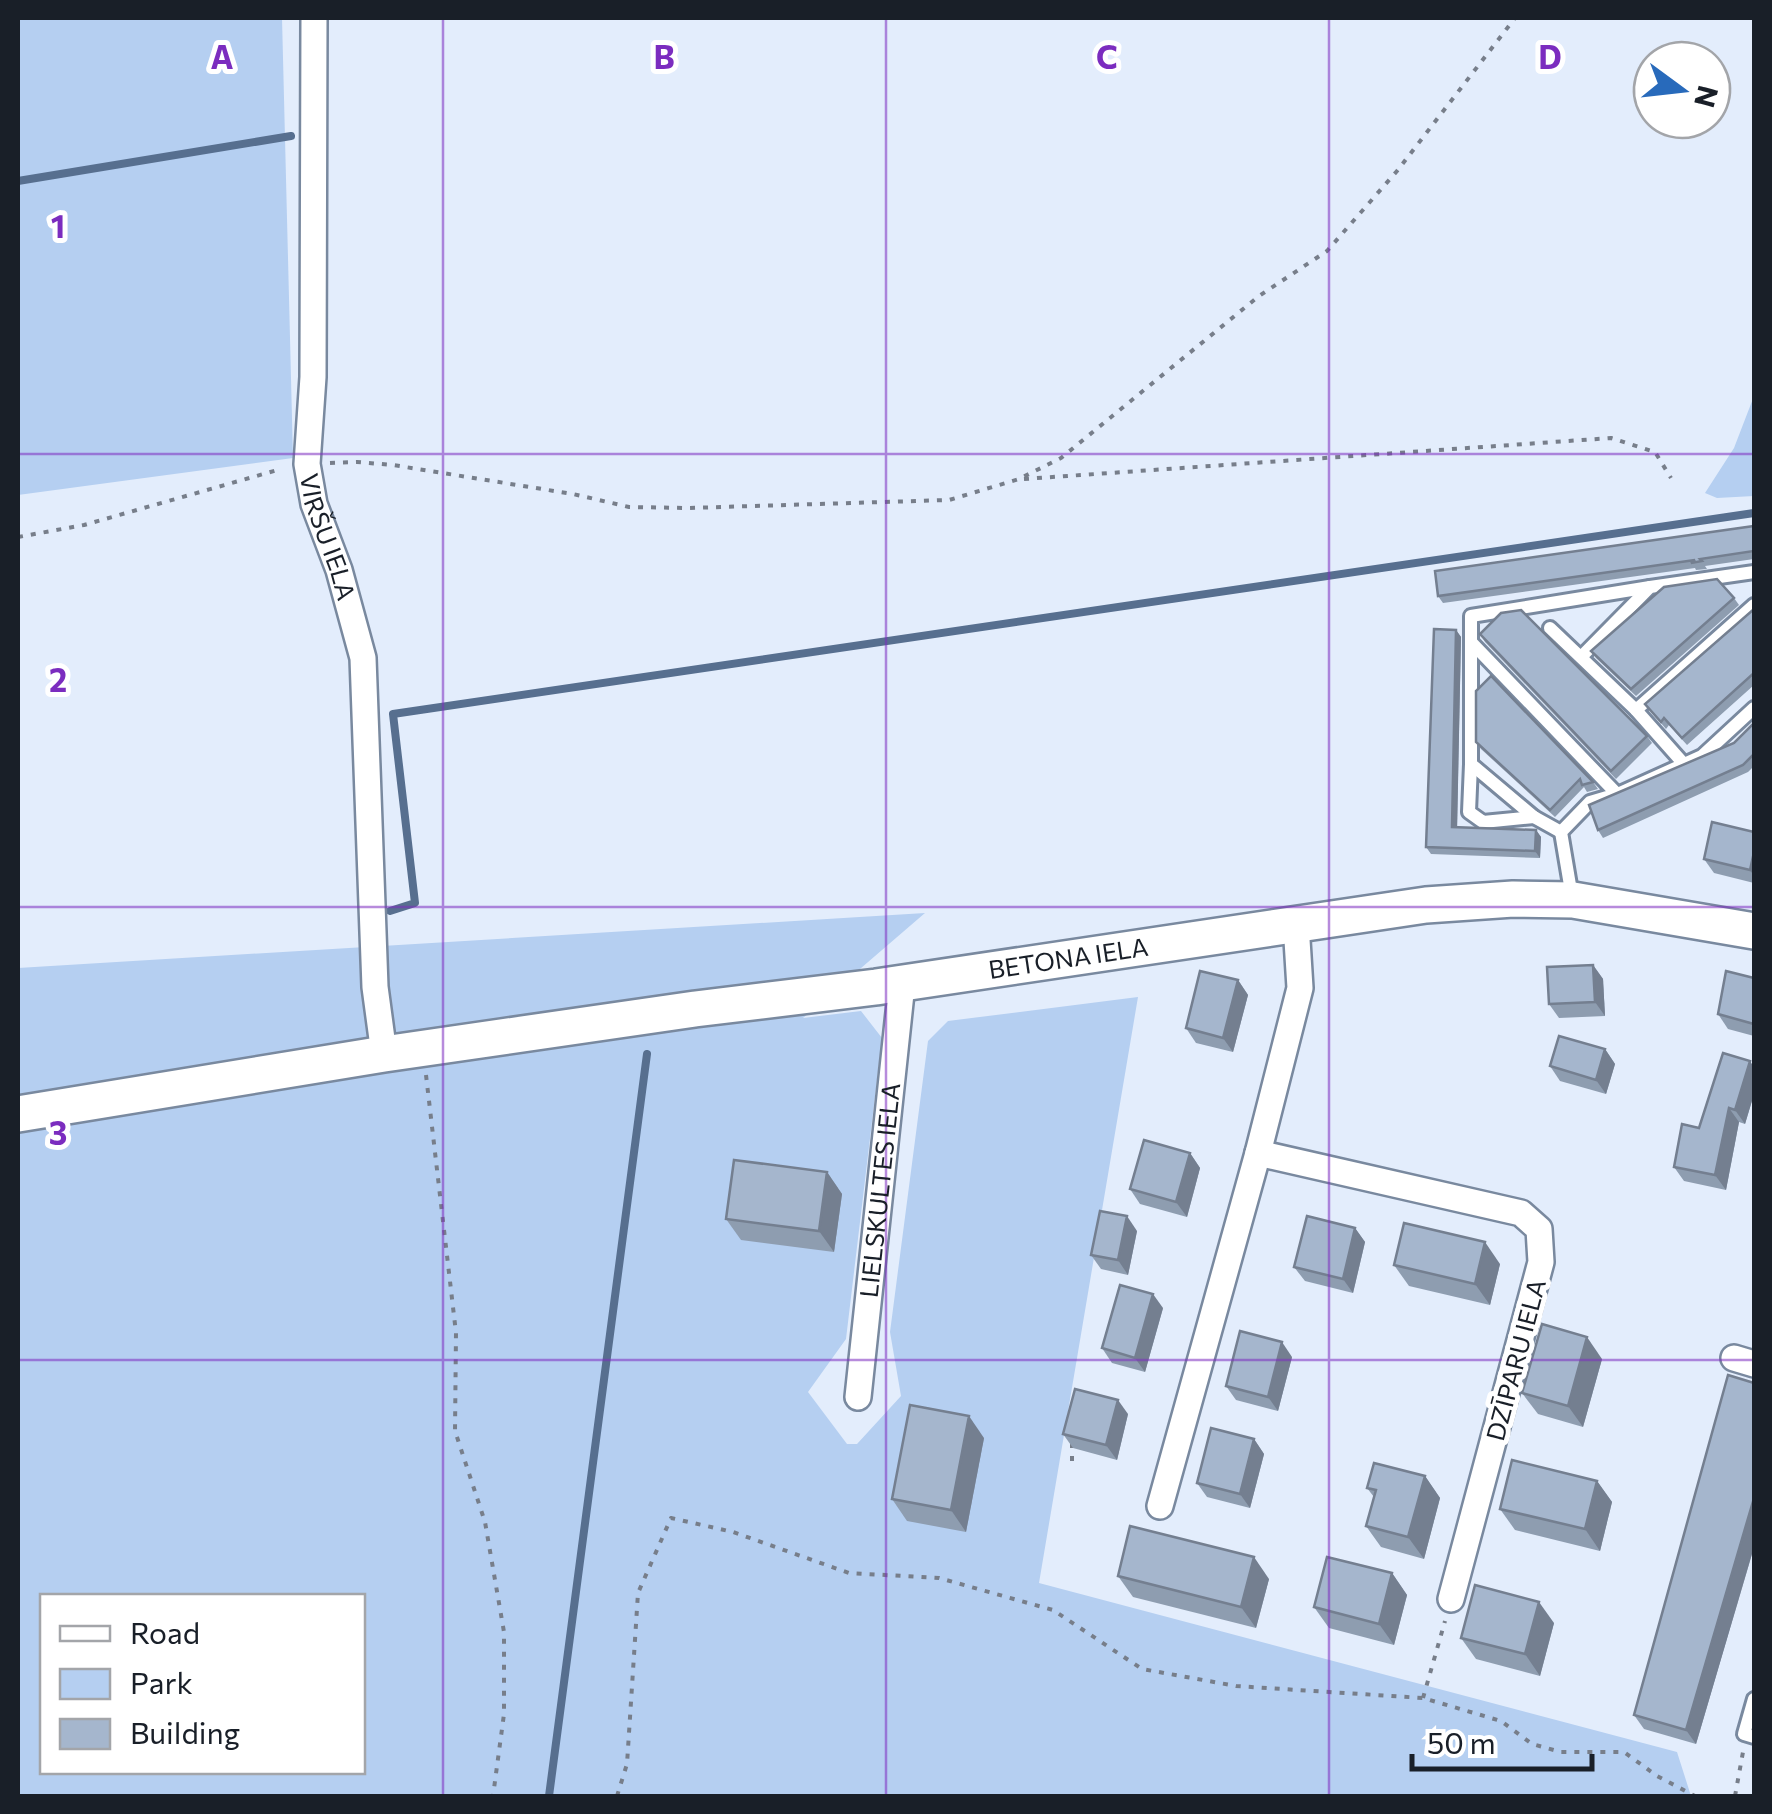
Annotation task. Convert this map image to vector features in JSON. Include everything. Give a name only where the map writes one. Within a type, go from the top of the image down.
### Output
[{"type":"main road","name":"BETONA IELA","points":[[18,1114],[384,1054],[902,984],[1426,905],[1512,899],[1572,900],[1754,931]]},
{"type":"street","name":"VIRŠU IELA","points":[[314,18],[313,376],[307,464],[314,504],[339,570],[363,658],[375,986],[384,1054]]},
{"type":"street","points":[[1160,1506],[1300,988],[1296,924]]},
{"type":"street","name":"LIELSKULTES IELA","points":[[858,1396],[902,984]]},
{"type":"street","name":"DZĪPARU IELA","points":[[1258,1152],[1521,1212],[1539,1229],[1541,1262],[1537,1279],[1451,1600]]},
{"type":"lane","points":[[1534,817],[1483,822],[1469,812],[1470,616],[1754,572]]},
{"type":"lane","points":[[1581,657],[1650,587]]},
{"type":"lane","points":[[1636,710],[1754,605]]},
{"type":"lane","points":[[1550,628],[1636,710],[1682,764]]},
{"type":"lane","points":[[1470,642],[1617,794]]},
{"type":"lane","points":[[1561,832],[1590,802],[1702,756],[1754,708]]},
{"type":"lane","points":[[1470,764],[1534,817],[1561,832]]},
{"type":"lane","points":[[1561,832],[1572,900]]},
{"type":"lane","points":[[1754,1699],[1744,1734],[1754,1737]]},
{"type":"path","points":[[18,537],[84,525],[252,475],[307,464],[357,462],[393,466],[574,494],[629,507],[949,500],[1019,479],[1061,458],[1259,296],[1327,251],[1398,171],[1515,18]]},
{"type":"path","points":[[1019,479],[1611,438],[1654,452],[1671,478]]},
{"type":"path","points":[[430,1101],[456,1334],[455,1431],[486,1522],[504,1632],[504,1714],[493,1796]]},
{"type":"path","points":[[1072,1439],[1072,1469]]},
{"type":"path","points":[[616,1796],[626,1764],[638,1594],[671,1518],[733,1532],[849,1573],[939,1578],[1054,1610],[1142,1669],[1236,1686],[1423,1698],[1500,1721],[1532,1744],[1561,1752],[1624,1752],[1657,1776],[1695,1796]]},
{"type":"path","points":[[1423,1698],[1451,1600]]},
{"type":"path","points":[[1735,1796],[1742,1766]]},
{"type":"green space","points":[[18,18],[282,18],[293,458],[18,495]]},
{"type":"green space","points":[[1754,396],[1754,496],[1717,498],[1705,493],[1734,448]]},
{"type":"green space","points":[[925,913],[803,1018],[861,1011],[882,1038],[846,1339],[808,1392],[847,1444],[857,1444],[901,1396],[890,1332],[928,1041],[948,1021],[1138,997],[1039,1583],[1677,1752],[1691,1796],[18,1796],[18,968]]},
{"type":"building","points":[[1754,526],[1754,551],[1438,596],[1435,571]]},
{"type":"building","points":[[1717,579],[1734,598],[1631,689],[1591,651],[1664,587]]},
{"type":"building","points":[[1754,609],[1754,673],[1682,738],[1645,704]]},
{"type":"building","points":[[1521,610],[1647,736],[1611,771],[1480,634],[1501,613]]},
{"type":"building","points":[[1434,629],[1456,630],[1452,827],[1536,830],[1535,851],[1426,847]]},
{"type":"building","points":[[1491,676],[1593,782],[1582,785],[1580,779],[1550,810],[1476,742],[1476,691]]},
{"type":"building","points":[[1754,723],[1754,754],[1743,765],[1598,830],[1589,805],[1734,743]]},
{"type":"building","points":[[1712,822],[1754,832],[1750,870],[1704,859]]},
{"type":"building","points":[[1593,965],[1595,1002],[1549,1004],[1547,967]]},
{"type":"building","points":[[1200,971],[1238,980],[1223,1038],[1186,1028]]},
{"type":"building","points":[[1726,971],[1754,978],[1754,1024],[1718,1014]]},
{"type":"building","points":[[1559,1036],[1605,1049],[1596,1080],[1550,1066]]},
{"type":"building","points":[[1723,1053],[1750,1061],[1735,1110],[1729,1108],[1715,1175],[1674,1167],[1682,1124],[1699,1128]]},
{"type":"building","points":[[1144,1140],[1190,1153],[1176,1202],[1130,1189]]},
{"type":"building","points":[[734,1160],[827,1172],[819,1231],[726,1219]]},
{"type":"building","points":[[1100,1211],[1127,1216],[1118,1260],[1091,1255]]},
{"type":"building","points":[[1307,1216],[1355,1228],[1343,1279],[1294,1267]]},
{"type":"building","points":[[1404,1223],[1485,1242],[1475,1284],[1394,1265]]},
{"type":"building","points":[[1120,1285],[1153,1294],[1135,1358],[1102,1348]]},
{"type":"building","points":[[1542,1324],[1587,1337],[1568,1406],[1522,1393]]},
{"type":"building","points":[[1240,1331],[1282,1342],[1268,1397],[1226,1386]]},
{"type":"building","points":[[1728,1375],[1754,1383],[1754,1498],[1686,1730],[1634,1715]]},
{"type":"building","points":[[1075,1389],[1118,1400],[1106,1445],[1063,1434]]},
{"type":"building","points":[[910,1405],[969,1416],[951,1510],[892,1499]]},
{"type":"building","points":[[1211,1428],[1254,1439],[1240,1494],[1197,1483]]},
{"type":"building","points":[[1512,1460],[1597,1481],[1585,1529],[1500,1509]]},
{"type":"building","points":[[1374,1463],[1425,1476],[1408,1537],[1366,1526],[1376,1490],[1367,1488]]},
{"type":"building","points":[[1130,1526],[1254,1557],[1241,1607],[1118,1576]]},
{"type":"building","points":[[1327,1557],[1392,1573],[1379,1624],[1314,1607]]},
{"type":"building","points":[[1475,1585],[1539,1602],[1525,1654],[1461,1638]]},
{"type":"waterway","points":[[18,181],[291,136]]},
{"type":"waterway","points":[[390,911],[415,903],[393,714],[1754,513]]},
{"type":"waterway","points":[[549,1796],[647,1054]]}]
